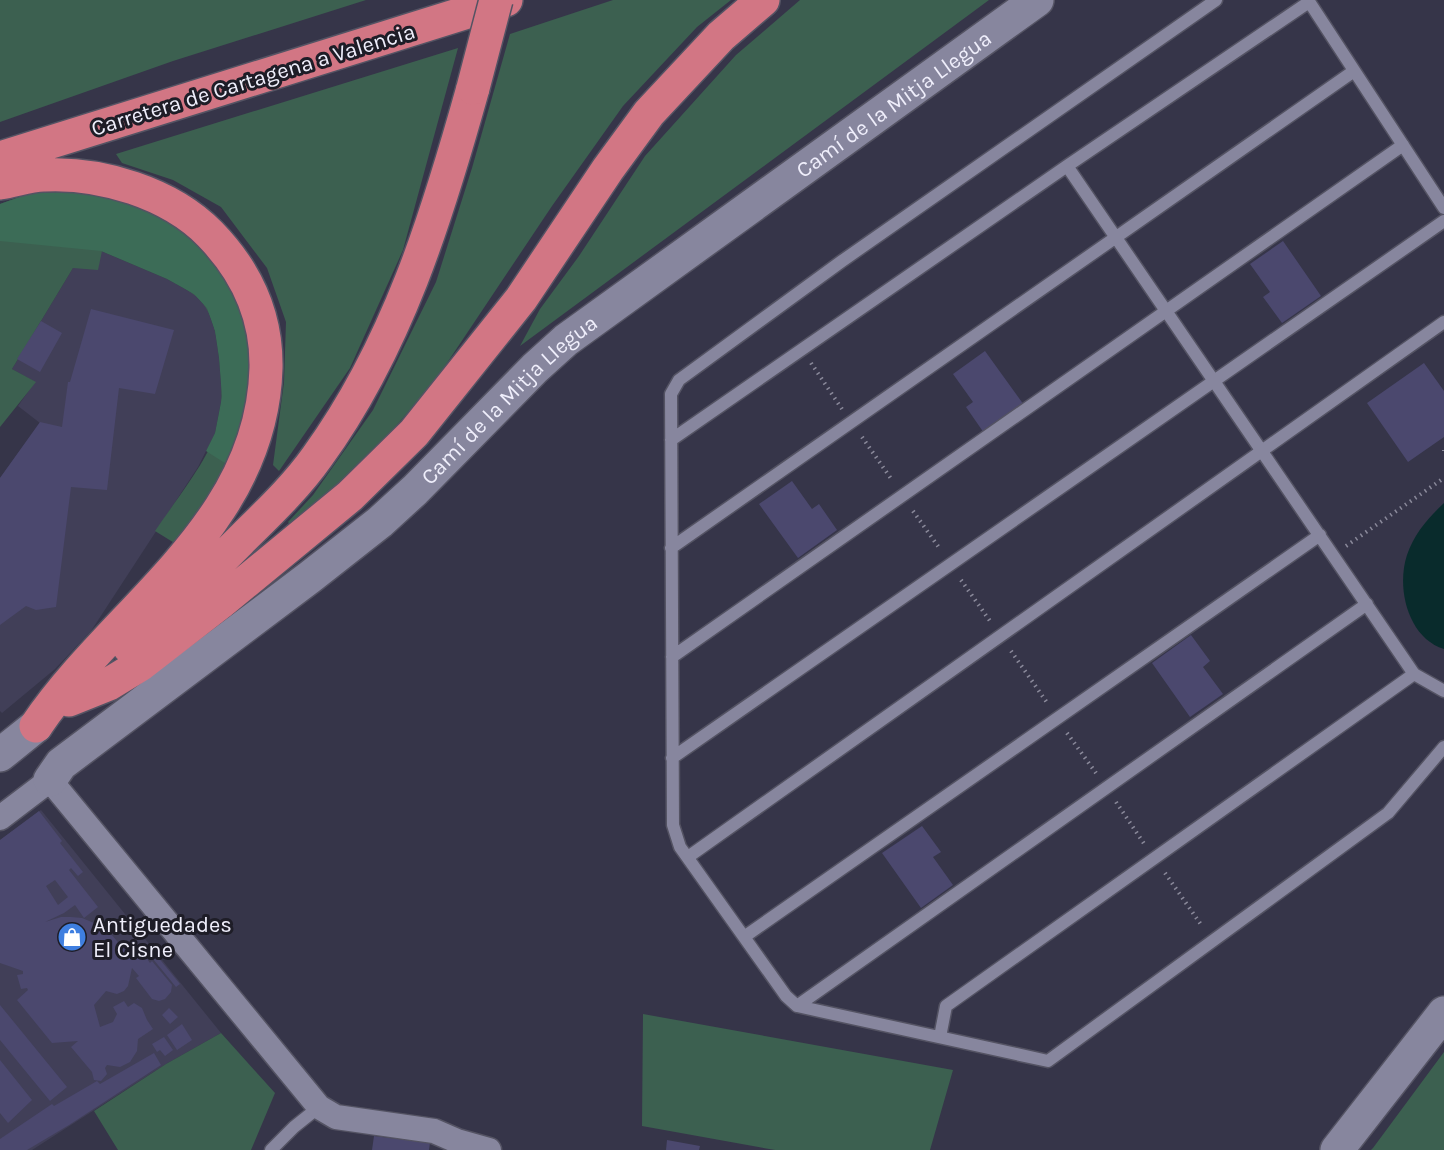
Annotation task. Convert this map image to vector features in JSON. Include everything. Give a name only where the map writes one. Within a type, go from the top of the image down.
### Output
[{"type":"highway","points":[[180,101],[286,51],[362,22],[432,0]]},
{"type":"highway","points":[[36,726],[69,700],[170,610],[290,491],[317,458],[342,421],[385,343],[413,280],[436,217],[496,0]]},
{"type":"highway","name":"Carretera de Cartagena a Valencia","points":[[0,158],[506,0]]},
{"type":"highway","points":[[69,700],[109,684],[140,665],[220,603],[350,496],[414,433],[521,299],[608,169],[649,113],[721,36],[763,0]]},
{"type":"highway","points":[[0,183],[44,175],[83,177],[150,192],[176,207],[204,227],[225,249],[248,284],[255,299],[266,350],[263,401],[242,470],[228,493],[198,540],[174,570],[72,678],[36,726]]},
{"type":"street","name":"Camí de la Mitja Llegua","points":[[0,818],[50,780],[61,764],[380,522],[566,340],[1037,0]]},
{"type":"street","points":[[3,745],[36,726]]},
{"type":"street","points":[[50,780],[319,1107],[336,1117],[434,1131],[457,1141],[489,1150]]},
{"type":"street","points":[[1337,1150],[1444,1013]]},
{"type":"lane","points":[[1216,0],[852,254],[679,380],[671,394],[673,825],[680,847],[786,996],[797,1006],[1048,1061],[1388,813],[1444,747]]},
{"type":"lane","points":[[671,440],[1309,1],[1444,208]]},
{"type":"lane","points":[[671,548],[1354,71]]},
{"type":"lane","points":[[672,657],[1403,145]]},
{"type":"lane","points":[[1067,166],[1414,674],[1444,690]]},
{"type":"lane","points":[[672,758],[1444,221]]},
{"type":"lane","points":[[688,857],[1444,322]]},
{"type":"lane","points":[[744,937],[1320,535]]},
{"type":"lane","points":[[797,1006],[1367,604]]},
{"type":"lane","points":[[940,1037],[946,1006],[1414,674]]},
{"type":"lane","points":[[271,1150],[319,1107]]},
{"type":"path","points":[[1333,555],[1444,478]]},
{"type":"shaded area","points":[[0,0],[366,0],[173,61],[0,122]]},
{"type":"shaded area","points":[[613,0],[731,0],[697,27],[623,106],[552,206],[437,378],[374,452],[293,528],[288,522],[313,495],[373,410],[436,282],[472,168],[510,34]]},
{"type":"shaded area","points":[[800,0],[989,0],[520,346],[540,309],[579,256],[645,156],[736,55]]},
{"type":"shaded area","points":[[458,48],[403,250],[350,368],[279,471],[273,465],[284,382],[286,322],[267,268],[221,207],[173,180],[122,163],[116,154]]},
{"type":"shaded area","points":[[68,192],[227,273],[237,449],[212,492],[176,544],[155,531],[197,470],[211,445],[219,423],[222,390],[218,346],[211,317],[199,299],[183,287],[161,275],[102,251],[98,270],[73,268],[12,369],[36,382],[0,427],[0,204],[31,193]]},
{"type":"shaded area","points":[[101,251],[167,279],[194,294],[207,308],[215,331],[222,397],[215,433],[198,467],[91,631],[55,669],[2,713],[0,711],[0,478],[40,423],[18,406],[35,382],[12,369],[73,268]]},
{"type":"shaded area","points":[[1444,503],[1444,649],[1421,634],[1414,623],[1404,596],[1403,582],[1407,555],[1413,540]]},
{"type":"shaded area","name":"Antiguedades El Cisne","points":[[41,810],[221,1033],[166,1064],[32,1150],[0,1150],[0,840]]},
{"type":"shaded area","points":[[643,1014],[953,1070],[930,1150],[775,1150],[642,1126]]},
{"type":"shaded area","points":[[221,1033],[275,1093],[251,1150],[118,1150],[94,1111],[166,1064]]},
{"type":"shaded area","points":[[1444,1052],[1444,1150],[1371,1150],[1373,1148]]},
{"type":"green space","points":[[68,192],[120,198],[187,230],[227,273],[247,312],[252,356],[249,413],[228,465],[206,451],[215,433],[222,397],[215,331],[207,308],[194,294],[167,279],[101,251],[0,241],[0,204],[31,193]]},
{"type":"building","points":[[1283,241],[1321,296],[1282,323],[1263,297],[1270,292],[1250,264]]},
{"type":"building","points":[[91,309],[174,330],[155,394],[119,388],[107,490],[71,487],[56,607],[36,610],[26,606],[0,625],[0,478],[40,422],[62,427],[68,382],[70,382]]},
{"type":"building","points":[[41,321],[62,333],[40,372],[17,359]]},
{"type":"building","points":[[985,351],[1024,405],[984,433],[966,407],[973,402],[953,374]]},
{"type":"building","points":[[1424,363],[1444,391],[1444,437],[1408,462],[1367,403]]},
{"type":"building","points":[[792,481],[812,509],[819,504],[837,530],[798,558],[759,504]]},
{"type":"building","points":[[1191,635],[1210,661],[1203,667],[1223,694],[1190,717],[1152,663]]},
{"type":"building","points":[[39,811],[83,872],[78,876],[71,868],[69,870],[98,907],[84,918],[75,905],[45,922],[61,917],[71,917],[82,918],[99,925],[110,933],[130,956],[140,949],[150,963],[152,961],[172,985],[171,992],[165,999],[159,1001],[152,999],[136,978],[139,976],[132,968],[128,986],[124,991],[117,994],[106,991],[94,1005],[100,1027],[113,1022],[117,1014],[113,1007],[124,1001],[128,1007],[134,1003],[142,1008],[153,1029],[138,1039],[137,1051],[130,1062],[120,1067],[107,1065],[105,1068],[107,1074],[101,1081],[94,1080],[92,1072],[71,1047],[78,1041],[52,1043],[17,1000],[28,990],[27,988],[21,989],[17,975],[23,974],[23,971],[0,963],[0,840]],"holes":[[[55,880],[68,897],[58,905],[46,886]]]},
{"type":"building","points":[[922,826],[941,852],[933,857],[953,885],[921,908],[882,853]]},
{"type":"building","points":[[148,945],[180,984],[176,987],[144,948]]},
{"type":"building","points":[[0,1005],[67,1087],[50,1101],[0,1040]]},
{"type":"building","points":[[169,1008],[178,1017],[170,1024],[162,1015]]},
{"type":"building","points":[[182,1024],[192,1040],[177,1050],[167,1035]]},
{"type":"building","points":[[164,1037],[173,1050],[165,1056],[160,1050],[157,1052],[152,1044]]},
{"type":"building","points":[[154,1053],[161,1065],[69,1125],[27,1150],[0,1150],[0,1139],[52,1104],[54,1106],[97,1081],[100,1084]]},
{"type":"building","points":[[0,1060],[32,1100],[8,1123],[0,1113]]},
{"type":"building","points":[[374,1136],[430,1143],[429,1150],[372,1150]]},
{"type":"building","points":[[667,1140],[700,1146],[699,1150],[666,1150]]},
{"type":"place","name":"Antiguedades El Cisne","points":[[72,937]]}]
